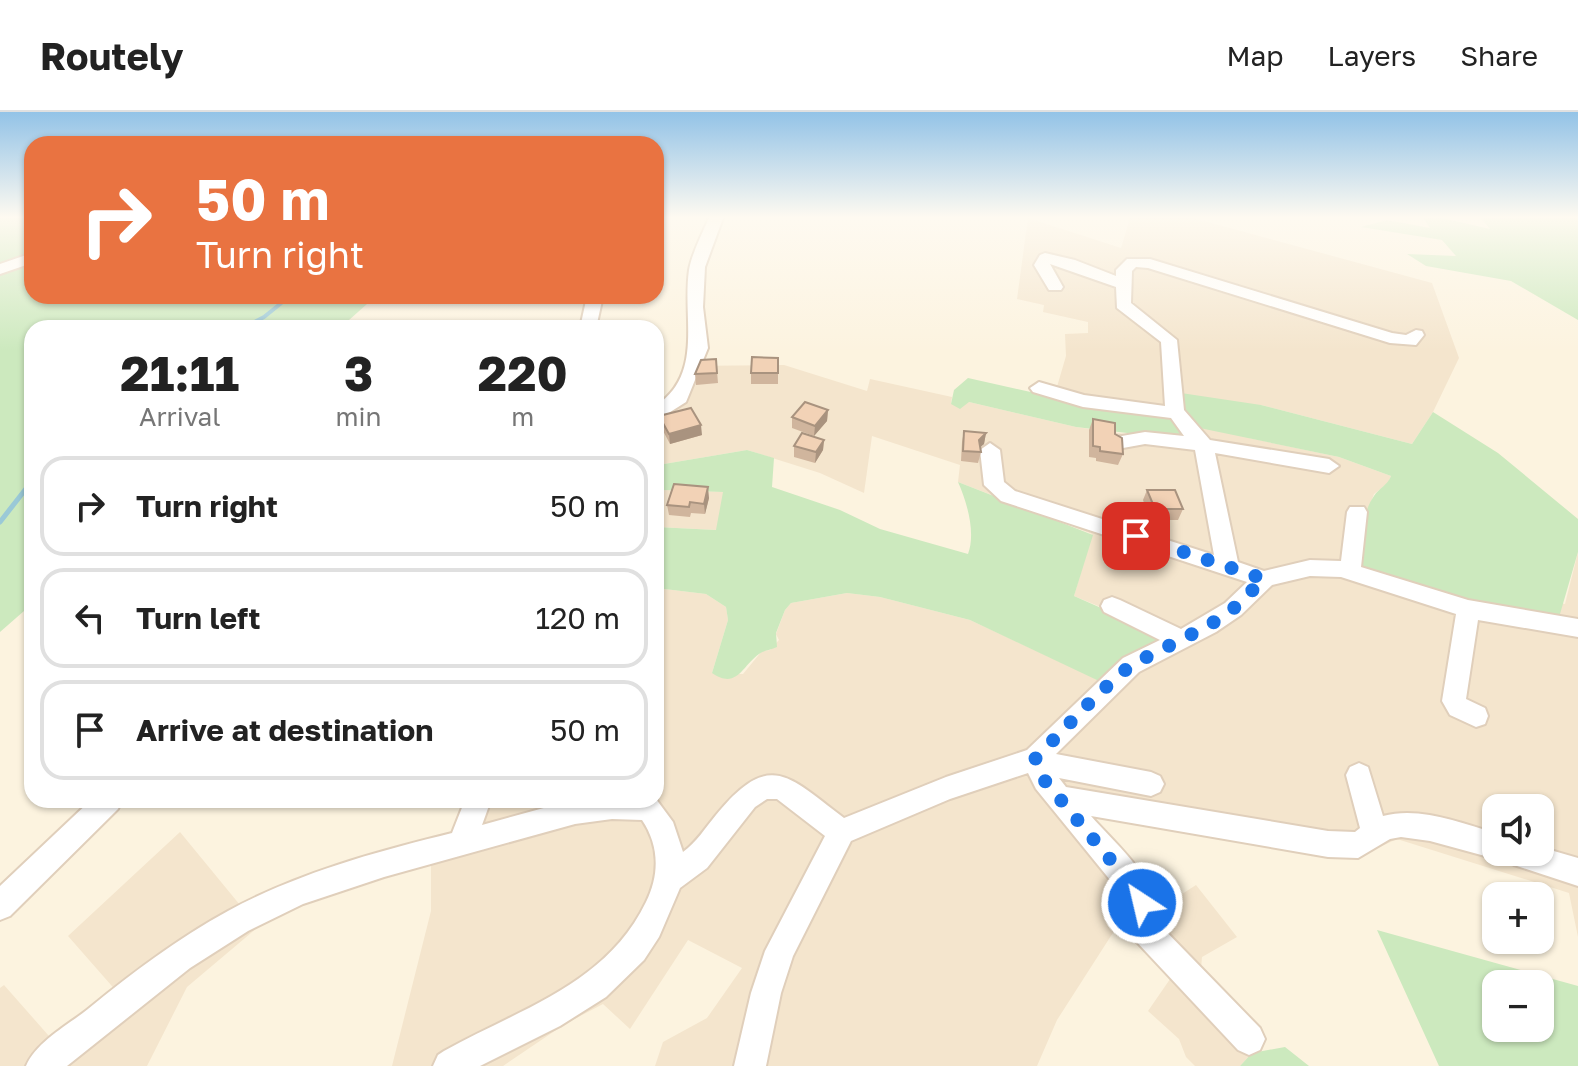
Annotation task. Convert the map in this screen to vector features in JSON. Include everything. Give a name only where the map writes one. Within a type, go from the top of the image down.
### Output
[{"type":"street","points":[[664,409],[680,398],[699,348],[695,307],[699,263]]},
{"type":"street","points":[[1043,263],[1055,287]]},
{"type":"street","points":[[1068,263],[1122,284]]},
{"type":"street","points":[[1131,263],[1126,266],[1122,284],[1125,309],[1157,328],[1170,343],[1173,400],[1177,413],[1204,445],[1222,547],[1228,564]]},
{"type":"street","points":[[1144,263],[1390,338],[1410,341],[1416,335]]},
{"type":"street","points":[[1039,388],[1100,404],[1177,413]]},
{"type":"street","points":[[1123,442],[1145,438],[1329,466]]},
{"type":"street","points":[[990,450],[994,485],[1008,496],[1228,564],[1264,579]]},
{"type":"street","points":[[1350,571],[1357,512]]},
{"type":"street","points":[[750,1066],[766,993],[780,951],[841,832],[946,789],[1035,759],[1112,680],[1142,658],[1182,640],[1233,609],[1264,579],[1310,568],[1350,571],[1468,609],[1578,628]]},
{"type":"street","points":[[1112,606],[1182,640]]},
{"type":"street","points":[[1468,609],[1454,701],[1459,708],[1476,716]]},
{"type":"street","points":[[1035,759],[1077,772],[1151,784]]},
{"type":"street","points":[[1035,759],[1045,781],[1139,894],[1142,903],[1138,919],[1143,928],[1249,1039]]},
{"type":"street","points":[[1359,775],[1375,835]]},
{"type":"street","points":[[670,878],[697,859],[721,824],[746,798],[763,787],[782,787],[841,832]]},
{"type":"street","points":[[1059,798],[1328,844],[1358,845],[1391,825],[1416,825],[1482,842]]},
{"type":"street","points":[[0,906],[101,808]]},
{"type":"street","points":[[461,844],[475,808]]},
{"type":"street","points":[[42,1066],[150,979],[210,936],[259,910],[340,878],[596,808]]},
{"type":"street","points":[[449,1066],[588,994],[625,962],[652,925],[670,878],[671,856],[664,827],[650,809],[645,808]]},
{"type":"street","points":[[1554,864],[1578,872]]},
{"type":"shaded area","points":[[1022,263],[1357,263],[1432,283],[1459,358],[1433,412],[1412,444],[1261,405],[1249,438],[1339,457],[1391,476],[1388,483],[1374,494],[1355,566],[1565,604],[1578,552],[1578,937],[1569,893],[1554,888],[1554,882],[1534,882],[1483,866],[1554,866],[1554,794],[1482,794],[1482,866],[1397,839],[1369,852],[1076,807],[1136,881],[1155,899],[1165,905],[1196,885],[1237,937],[1202,957],[1201,969],[1252,1053],[1240,1066],[1195,1066],[1186,1057],[1179,1039],[1148,1011],[1177,969],[1125,914],[1057,1020],[1037,1066],[655,1066],[663,1042],[707,1018],[742,968],[688,940],[630,1029],[603,1004],[565,1024],[503,1066],[392,1066],[431,911],[431,852],[450,847],[467,808],[664,808],[664,589],[706,594],[726,607],[728,620],[712,673],[743,674],[762,651],[770,650],[779,640],[776,634],[791,603],[847,593],[880,597],[970,620],[1099,680],[1120,615],[1074,596],[1092,534],[958,482],[960,465],[872,436],[864,493],[820,473],[747,450],[664,464],[664,402],[675,393],[686,366],[784,365],[867,391],[870,379],[952,397],[951,404],[969,402],[1076,427],[1133,435],[1054,397],[1066,356],[1065,334],[1088,333],[1088,322],[1043,312],[1044,305],[1017,299]]},
{"type":"shaded area","points":[[664,490],[724,492],[717,530],[664,527]]},
{"type":"shaded area","points":[[180,832],[258,927],[187,987],[147,1066],[0,1066],[0,988],[4,985],[56,1044],[118,993],[68,936]]},
{"type":"green space","points":[[24,263],[24,304],[367,304],[349,320],[24,320],[24,611],[0,632],[0,272]]},
{"type":"green space","points":[[1420,263],[1578,263],[1578,320],[1511,281]]},
{"type":"green space","points":[[968,378],[1062,399],[1166,415],[1195,441],[1076,427],[969,402],[960,409],[951,404],[954,390]]},
{"type":"green space","points":[[1178,395],[1261,405],[1412,444],[1433,412],[1498,453],[1578,519],[1578,552],[1560,614],[1555,621],[1492,610],[1355,567],[1366,512],[1374,496],[1391,476],[1339,457],[1190,426]]},
{"type":"green space","points":[[747,450],[774,458],[772,487],[840,510],[880,529],[968,554],[971,527],[958,482],[1093,535],[1074,596],[1169,638],[1099,681],[970,620],[880,597],[847,593],[791,603],[776,633],[777,647],[759,654],[733,678],[720,678],[712,673],[728,620],[726,607],[706,594],[664,589],[664,527],[716,530],[723,492],[664,490],[664,464]]},
{"type":"green space","points":[[1377,930],[1521,970],[1482,970],[1482,1042],[1554,1042],[1554,979],[1578,986],[1578,1066],[1439,1066]]},
{"type":"green space","points":[[1285,1047],[1309,1066],[1240,1066],[1252,1053]]},
{"type":"building","points":[[752,357],[778,358],[778,373],[751,373]]},
{"type":"building","points":[[716,359],[717,373],[695,374],[701,360]]},
{"type":"building","points":[[805,402],[828,410],[815,426],[792,417]]},
{"type":"building","points":[[691,408],[701,425],[669,434],[664,425],[664,415]]},
{"type":"building","points":[[1093,419],[1115,423],[1115,434],[1122,438],[1123,454],[1100,451],[1100,447],[1093,446]]},
{"type":"building","points":[[964,431],[986,433],[979,440],[981,452],[963,451]]},
{"type":"building","points":[[802,433],[824,440],[816,452],[794,446]]},
{"type":"building","points":[[674,484],[708,487],[704,504],[690,502],[689,507],[667,505]]},
{"type":"building","points":[[1147,490],[1175,490],[1183,509],[1155,509]]},
{"type":"waterway","points":[[258,320],[280,304]]},
{"type":"waterway","points":[[0,522],[24,491]]},
{"type":"route","points":[[1136,536],[1228,564],[1264,579],[1233,609],[1208,626],[1131,665],[1112,680],[1035,759],[1045,781],[1139,894],[1142,903]]}]
